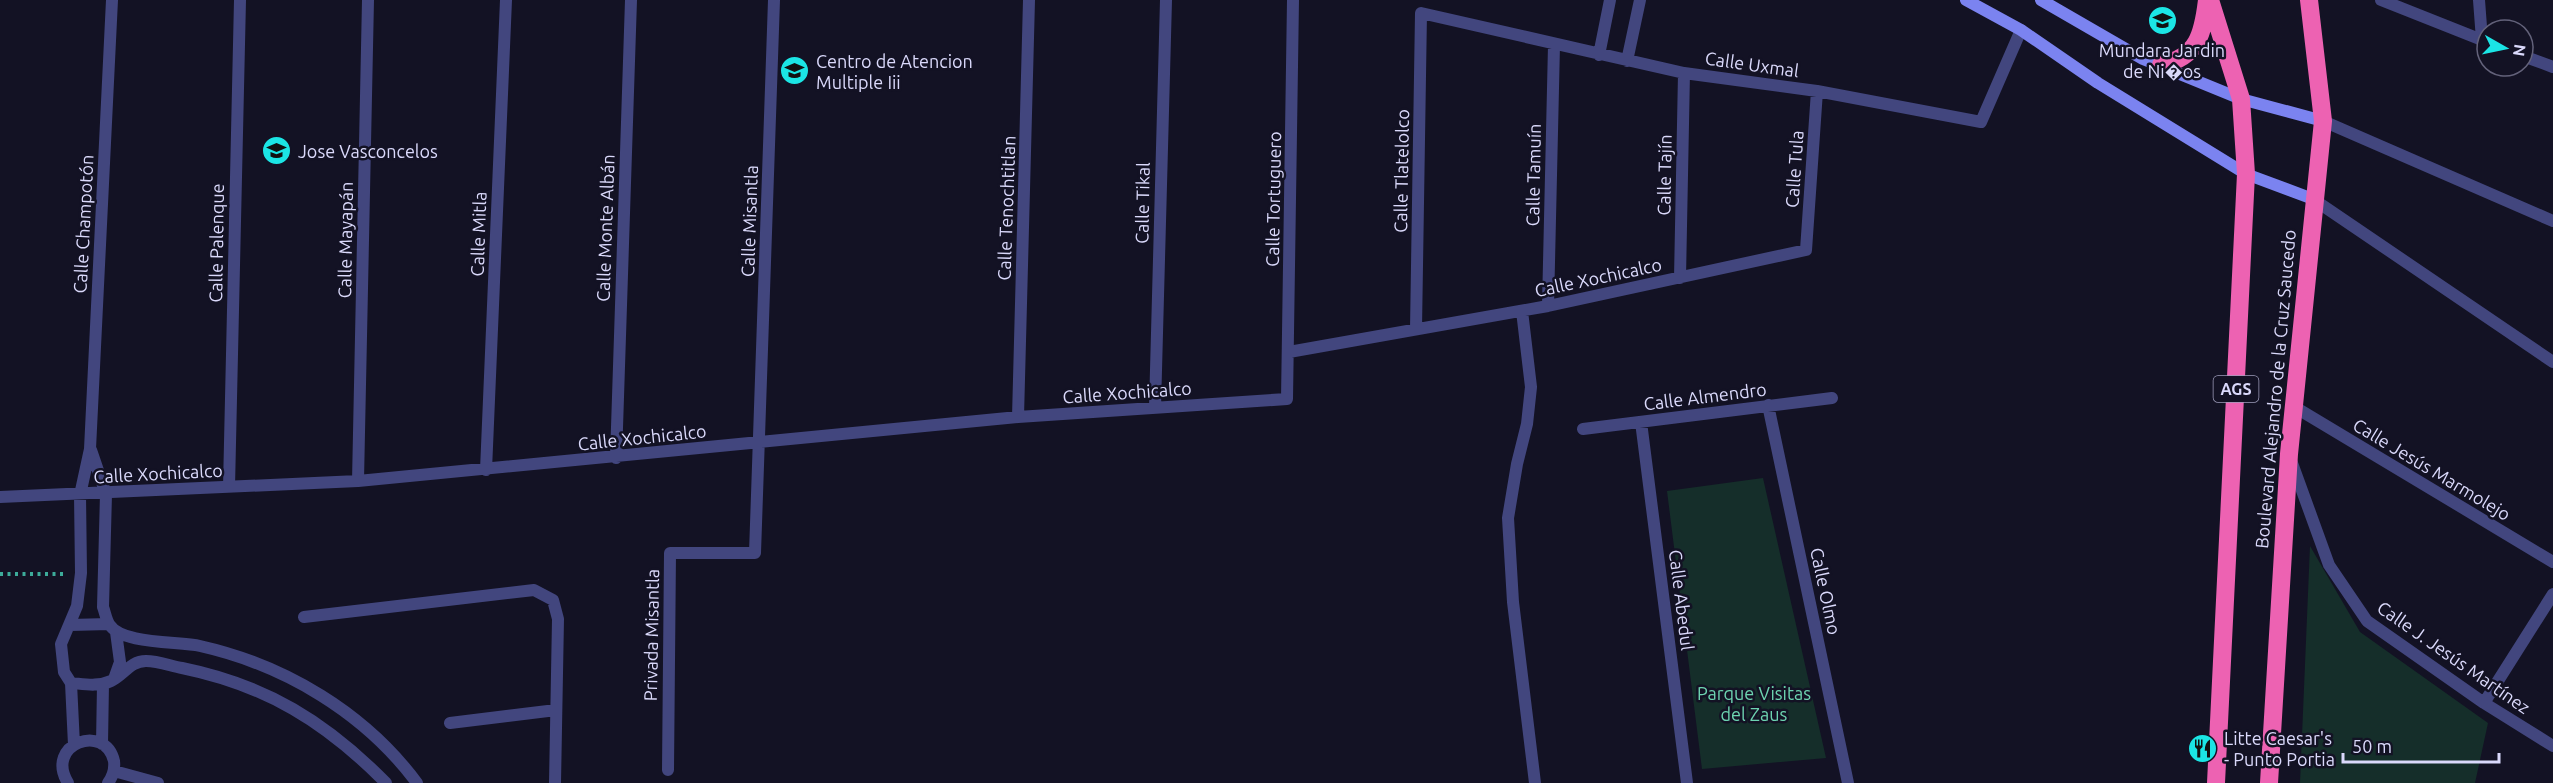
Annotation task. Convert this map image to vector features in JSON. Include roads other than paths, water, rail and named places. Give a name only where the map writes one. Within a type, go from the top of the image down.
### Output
[{"type":"highway","points":[[2161,65],[2177,61],[2191,51],[2203,30],[2208,0]]},
{"type":"highway","name":"Boulevard Alejandro de la Cruz Saucedo","points":[[2208,0],[2241,99],[2246,174],[2216,783]]},
{"type":"highway","name":"Boulevard Alejandro de la Cruz Saucedo","points":[[2268,783],[2289,454],[2322,121],[2309,0]]},
{"type":"main road","points":[[1966,0],[2021,30],[2098,82],[2246,174],[2313,199]]},
{"type":"main road","points":[[2041,0],[2143,59],[2241,99],[2322,121]]},
{"type":"street","name":"Calle Champotón","points":[[90,449],[112,0]]},
{"type":"street","name":"Calle Palenque","points":[[229,487],[240,0]]},
{"type":"street","name":"Calle Mayapán","points":[[358,481],[368,0]]},
{"type":"street","name":"Calle Mitla","points":[[486,470],[506,0]]},
{"type":"street","name":"Calle Monte Albán","points":[[616,458],[631,0]]},
{"type":"street","name":"Calle Misantla","points":[[759,443],[774,0]]},
{"type":"street","name":"Calle Tenochtitlan","points":[[1018,417],[1029,0]]},
{"type":"street","name":"Calle Tikal","points":[[1155,407],[1166,0]]},
{"type":"street","name":"Calle Tortuguero","points":[[1287,399],[1293,0]]},
{"type":"street","points":[[1599,55],[1610,0]]},
{"type":"street","points":[[1628,61],[1640,0]]},
{"type":"street","points":[[2381,0],[2475,37]]},
{"type":"street","points":[[2479,0],[2482,18]]},
{"type":"street","name":"Calle Uxmal","points":[[1421,13],[1684,73],[1817,92],[1981,122],[2021,30]]},
{"type":"street","name":"Calle Tlatelolco","points":[[1416,329],[1421,13]]},
{"type":"street","name":"Calle Tamuín","points":[[1548,306],[1554,45]]},
{"type":"street","points":[[2535,60],[2553,67]]},
{"type":"street","name":"Calle Tajín","points":[[1680,278],[1684,73]]},
{"type":"street","name":"Calle Tula","points":[[1806,250],[1817,92]]},
{"type":"street","points":[[2322,121],[2553,221]]},
{"type":"street","points":[[2313,199],[2553,362]]},
{"type":"street","name":"Calle Xochicalco","points":[[1289,352],[1548,306],[1806,250]]},
{"type":"street","points":[[1522,311],[1531,387],[1527,424],[1517,464],[1508,518],[1513,602],[1535,783]]},
{"type":"street","name":"Calle Almendro","points":[[1583,429],[1832,398]]},
{"type":"street","name":"Calle Xochicalco","points":[[0,497],[358,481],[616,458],[1018,417],[1287,399]]},
{"type":"street","name":"Calle Olmo","points":[[1768,405],[1848,783]]},
{"type":"street","name":"Calle Jesús Marmolejo","points":[[2293,406],[2553,562]]},
{"type":"street","name":"Calle Abedul","points":[[1641,422],[1687,783]]},
{"type":"street","name":"Privada Misantla","points":[[668,770],[670,553],[755,553],[759,443]]},
{"type":"street","points":[[90,449],[106,494],[103,607],[112,628],[120,662],[108,682],[102,744]]},
{"type":"street","points":[[74,744],[71,683],[64,672],[61,644],[77,606],[81,573],[80,495],[90,449]]},
{"type":"street","name":"Calle J. Jesús Martínez","points":[[2289,454],[2329,565],[2367,621],[2484,704],[2553,746]]},
{"type":"street","points":[[304,617],[534,590],[553,600],[558,619],[555,783]]},
{"type":"street","points":[[2484,704],[2553,594]]},
{"type":"street","points":[[70,625],[112,628],[141,639],[200,646],[230,654],[299,682],[351,716],[376,737],[401,761],[417,783]]},
{"type":"street","points":[[71,683],[108,682],[133,663],[146,661],[204,673],[243,685],[283,702],[320,726],[357,754],[386,783]]},
{"type":"street","points":[[450,723],[556,710]]},
{"type":"street","points":[[68,783],[63,775],[63,758],[74,744],[83,741],[102,744],[112,756],[114,771],[108,783]]},
{"type":"street","points":[[114,771],[158,783]]},
{"type":"place","name":"Mundara Jardin de Ni�os","points":[[2162,21]]},
{"type":"place","name":"Centro de Atencion Multiple Iii","points":[[795,71]]},
{"type":"place","name":"Jose Vasconcelos","points":[[277,151]]},
{"type":"place","name":"Litte Caesar's - Punto Portia","points":[[2203,748]]},
{"type":"park label","name":"Parque Visitas del Zaus","points":[[1754,703]]}]
